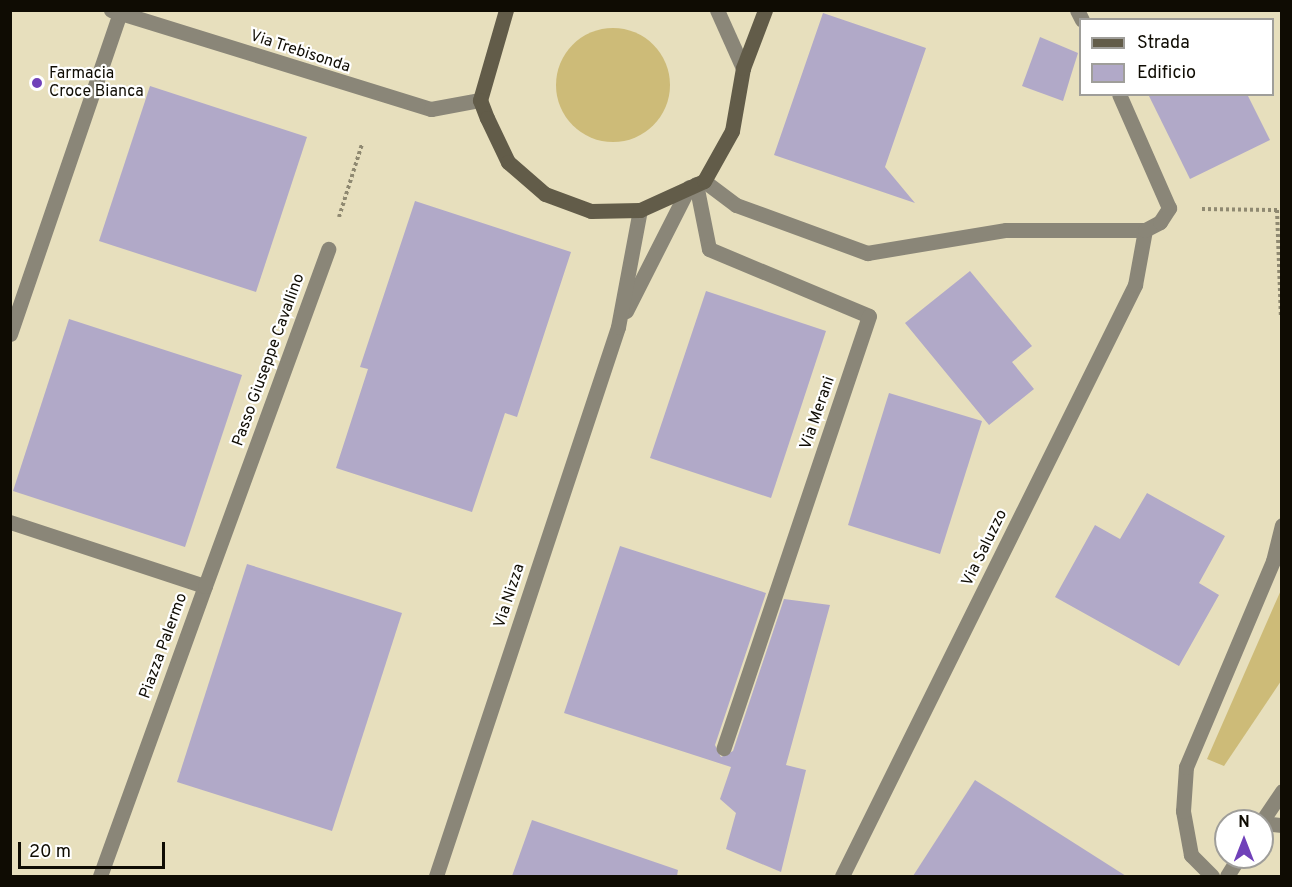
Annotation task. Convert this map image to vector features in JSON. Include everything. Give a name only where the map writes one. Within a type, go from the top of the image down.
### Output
[{"type":"main road","points":[[506,10],[480,100],[508,162],[545,194],[591,211],[640,210],[696,184],[732,131],[743,68],[765,10]]},
{"type":"street","points":[[717,10],[743,68]]},
{"type":"street","name":"Via Trebisonda","points":[[117,11],[431,110],[480,100]]},
{"type":"street","points":[[10,334],[117,11]]},
{"type":"street","points":[[696,184],[736,206],[867,253],[1006,230],[1145,230],[1160,222],[1169,208],[1120,96]]},
{"type":"street","name":"Via Nizza","points":[[618,327],[696,184]]},
{"type":"street","name":"Via Merani","points":[[696,184],[709,249],[869,316],[724,748]]},
{"type":"street","name":"Via Nizza","points":[[435,876],[618,327],[640,210]]},
{"type":"street","name":"Via Saluzzo","points":[[842,876],[1135,285],[1145,230]]},
{"type":"street","name":"Passo Giuseppe Cavallino","points":[[205,586],[328,249]]},
{"type":"street","name":"Piazza Palermo","points":[[10,522],[205,586],[100,876]]},
{"type":"street","points":[[1212,876],[1191,855],[1183,811],[1186,767],[1272,561],[1281,525]]},
{"type":"street","points":[[1270,809],[1281,791]]},
{"type":"path","points":[[328,249],[362,144]]},
{"type":"path","points":[[1169,208],[1277,210],[1281,318]]},
{"type":"shaded area","points":[[613,28],[635,32],[653,45],[666,63],[670,85],[666,107],[653,125],[635,138],[613,142],[591,138],[573,125],[560,107],[556,85],[560,63],[573,45],[591,32]]},
{"type":"shaded area","points":[[1281,590],[1281,681],[1224,766],[1207,759]]},
{"type":"building","points":[[823,13],[926,48],[885,167],[915,203],[774,155]]},
{"type":"building","points":[[1040,37],[1078,53],[1063,101],[1022,86]]},
{"type":"building","points":[[150,86],[307,137],[256,292],[99,241]]},
{"type":"building","points":[[1149,96],[1248,96],[1270,140],[1190,179]]},
{"type":"building","points":[[415,201],[571,252],[517,417],[505,413],[472,512],[336,468],[368,369],[360,367]]},
{"type":"building","points":[[970,271],[1032,346],[1012,362],[1034,389],[989,425],[905,323]]},
{"type":"building","points":[[706,291],[826,331],[771,498],[650,458]]},
{"type":"building","points":[[69,319],[242,375],[185,547],[13,491]]},
{"type":"building","points":[[889,393],[982,421],[940,554],[848,525]]},
{"type":"building","points":[[1147,493],[1225,536],[1199,583],[1219,595],[1179,666],[1055,597],[1095,525],[1120,539]]},
{"type":"building","points":[[620,546],[766,593],[715,745],[721,757],[733,751],[784,599],[830,605],[786,765],[806,770],[781,872],[726,849],[736,813],[720,799],[731,767],[564,713]]},
{"type":"building","points":[[247,564],[402,613],[332,831],[177,782]]},
{"type":"building","points":[[975,780],[1126,876],[913,876]]},
{"type":"building","points":[[532,820],[678,870],[677,876],[512,876]]},
{"type":"place","name":"Farmacia Croce Bianca","points":[[37,83]]}]
